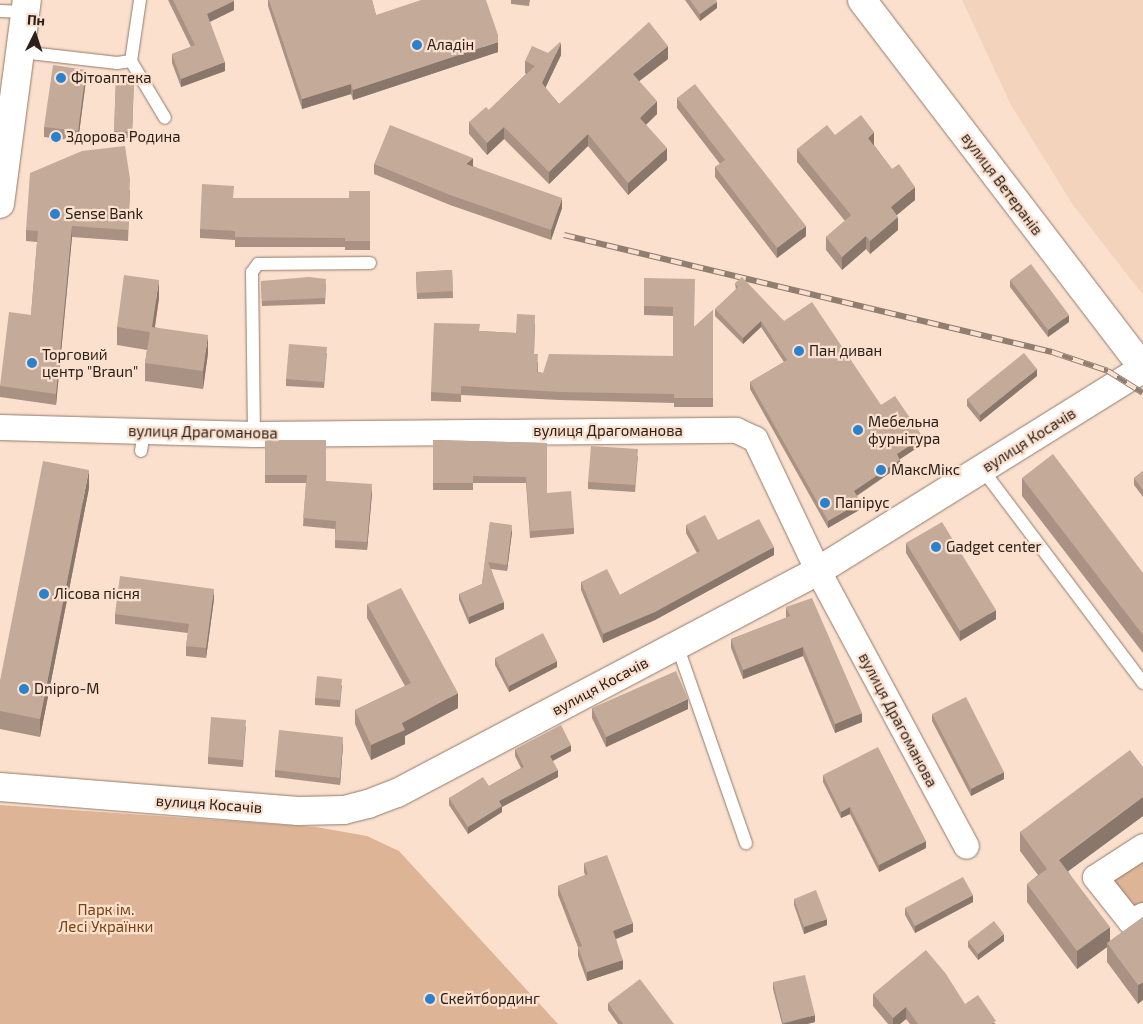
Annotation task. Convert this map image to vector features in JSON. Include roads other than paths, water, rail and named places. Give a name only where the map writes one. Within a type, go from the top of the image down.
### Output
[{"type":"street","name":"вулиця Ветеранів","points":[[862,0],[1143,368]]},
{"type":"street","points":[[0,204],[20,52],[18,8]]},
{"type":"street","name":"вулиця Косачів","points":[[0,787],[298,811],[344,810],[397,793],[818,571],[1143,368]]},
{"type":"street","name":"вулиця Драгоманова","points":[[0,427],[143,441],[254,434],[736,430],[755,439],[818,571],[966,846]]},
{"type":"street","points":[[1143,846],[1096,877],[1130,921],[1143,915]]},
{"type":"lane","points":[[140,0],[131,61],[165,118]]},
{"type":"lane","points":[[20,52],[117,63],[131,61]]},
{"type":"lane","points":[[254,434],[252,272],[258,264],[370,263]]},
{"type":"lane","points":[[982,469],[1143,682]]},
{"type":"lane","points":[[677,645],[746,843]]},
{"type":"railway","points":[[564,235],[1052,352],[1108,371],[1143,393]]},
{"type":"place","name":"Аладін","points":[[417,45]]},
{"type":"place","name":"Фітоаптека","points":[[61,78]]},
{"type":"place","name":"Здорова Родина","points":[[56,137]]},
{"type":"place","name":"Sense Bank","points":[[55,214]]},
{"type":"place","name":"Пан диван","points":[[799,351]]},
{"type":"place","name":"Торговий центр \"Braun\"","points":[[32,363]]},
{"type":"place","name":"Мебельна фурнітура","points":[[858,430]]},
{"type":"place","name":"МаксМікс","points":[[881,470]]},
{"type":"place","name":"Папірус","points":[[825,503]]},
{"type":"place","name":"Gadget center","points":[[936,547]]},
{"type":"place","name":"Лісова пісня","points":[[44,594]]},
{"type":"place","name":"Dnipro-M","points":[[24,689]]},
{"type":"place","name":"Скейтбординг","points":[[430,999]]},
{"type":"park label","name":"Парк ім. Лесі Українки","points":[[106,918]]}]
